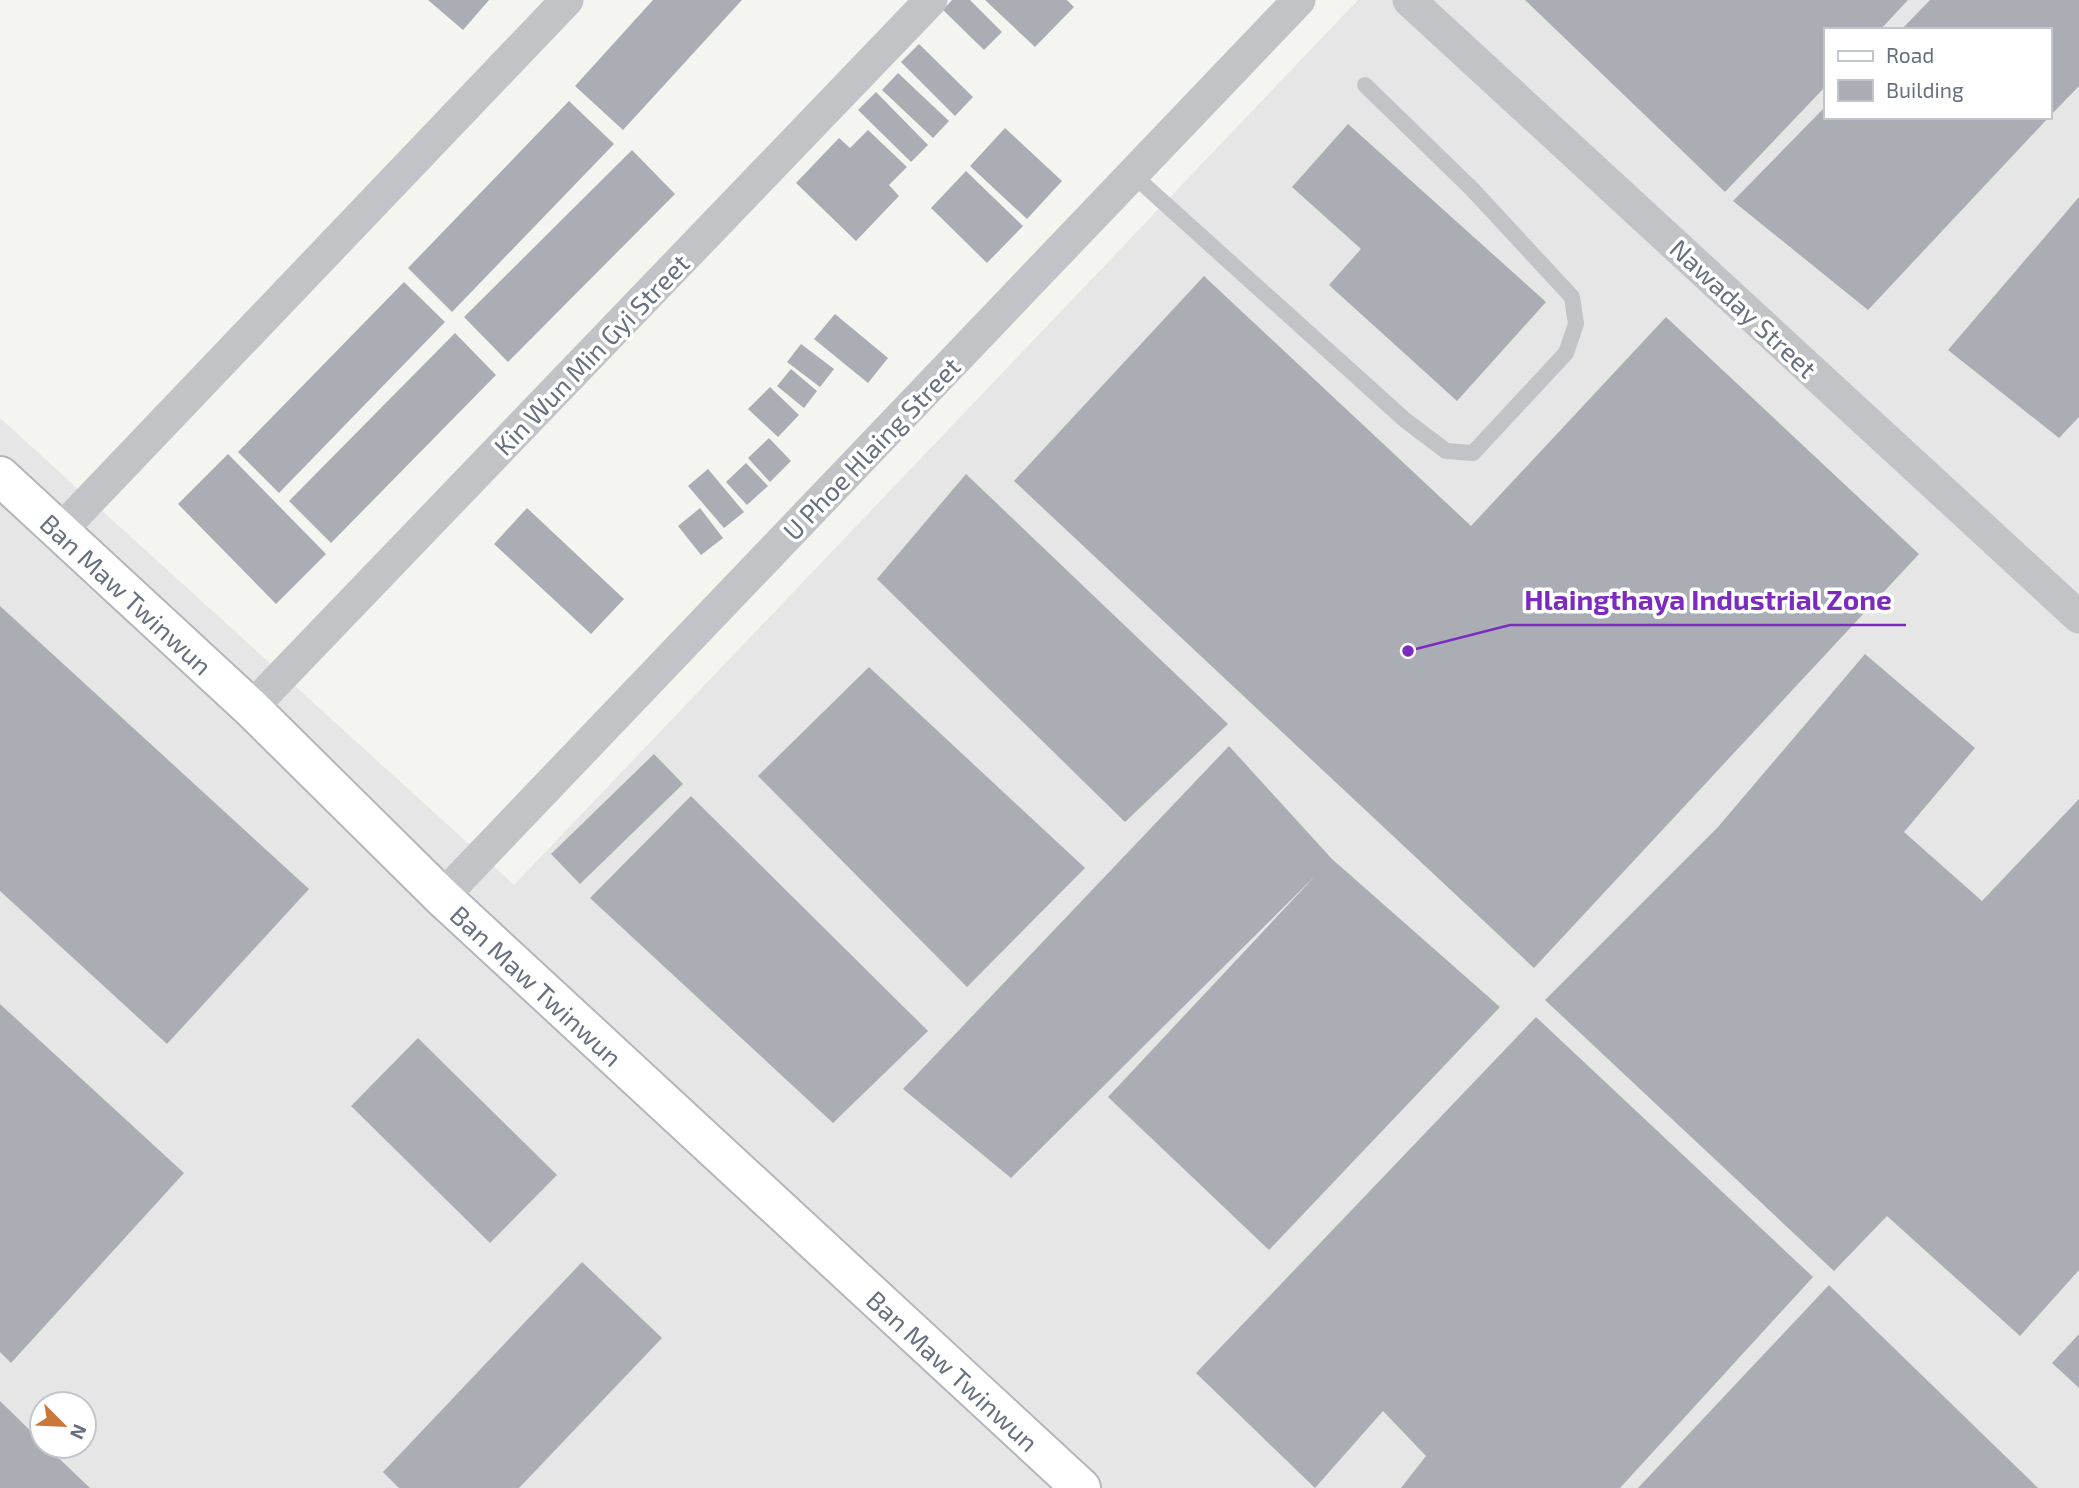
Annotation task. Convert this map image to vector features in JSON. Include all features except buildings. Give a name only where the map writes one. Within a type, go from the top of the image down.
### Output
[{"type":"street","points":[[60,531],[566,0]]},
{"type":"street","name":"Kin Wun Min Gyi Street","points":[[251,708],[931,0]]},
{"type":"street","name":"U Phoe Hlaing Street","points":[[442,897],[1299,0]]},
{"type":"street","name":"Nawaday Street","points":[[1409,0],[2079,617]]},
{"type":"street","name":"Ban Maw Twinwun","points":[[0,476],[251,708],[442,897],[1081,1488]]},
{"type":"lane","points":[[1132,174],[1405,420],[1446,451],[1473,453],[1566,353],[1576,324],[1572,297],[1472,189],[1364,85]]},
{"type":"shaded area","points":[[1358,0],[2079,0],[2079,1488],[0,1488],[0,418],[514,885]]},
{"type":"place","name":"Hlaingthaya Industrial Zone","points":[[1408,651]]}]
